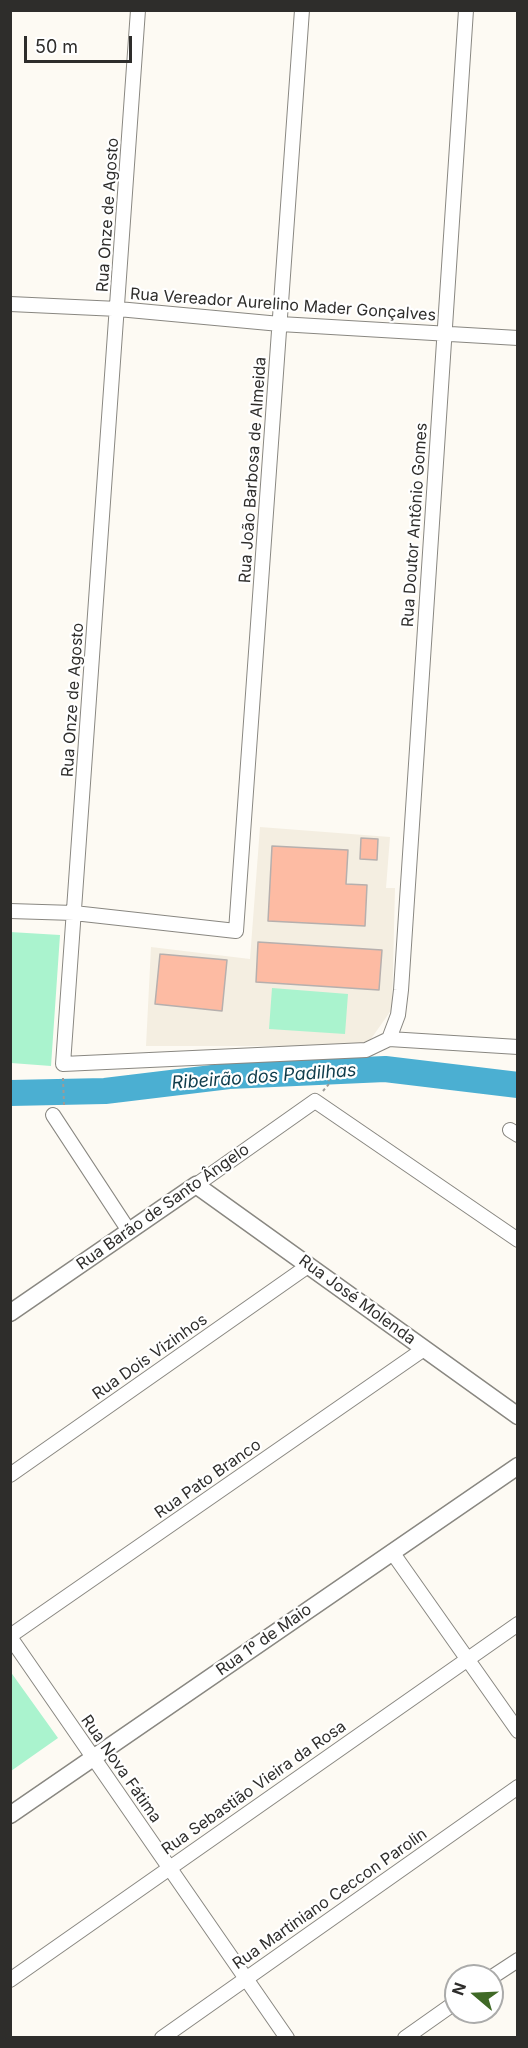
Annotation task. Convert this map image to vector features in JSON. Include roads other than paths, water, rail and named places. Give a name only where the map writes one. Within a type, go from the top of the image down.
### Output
[{"type":"street","name":"Rua Onze de Agosto","points":[[138,10],[63,1064],[366,1050],[389,1039]]},
{"type":"street","name":"Rua João Barbosa de Almeida","points":[[74,914],[236,931],[302,10]]},
{"type":"street","name":"Rua Doutor Antônio Gomes","points":[[389,1039],[398,1015],[401,990],[466,10]]},
{"type":"street","name":"Rua Vereador Aurelino Mader Gonçalves","points":[[10,304],[118,309],[279,324],[518,338]]},
{"type":"street","points":[[10,911],[74,914]]},
{"type":"street","points":[[389,1039],[518,1047]]},
{"type":"street","name":"Rua Barão de Santo Ângelo","points":[[10,1313],[315,1101],[518,1240]]},
{"type":"street","points":[[58,1114],[129,1231]]},
{"type":"street","name":"Rua José Molenda","points":[[196,1185],[518,1416]]},
{"type":"street","name":"Rua Dois Vizinhos","points":[[10,1474],[308,1266]]},
{"type":"street","name":"Rua Pato Branco","points":[[10,1636],[424,1349]]},
{"type":"street","name":"Rua 1º de Maio","points":[[10,1815],[518,1466]]},
{"type":"street","points":[[392,1552],[518,1731]]},
{"type":"street","name":"Rua Sebastião Vieira da Rosa","points":[[10,1980],[518,1624]]},
{"type":"street","name":"Rua Nova Fátima","points":[[10,1636],[287,2037]]},
{"type":"street","name":"Rua Martiniano Ceccon Parolin","points":[[162,2037],[518,1787]]},
{"type":"street","points":[[504,1969],[518,1960]]},
{"type":"street","points":[[405,2037],[444,2010]]},
{"type":"waterway","name":"Ribeirão dos Padilhas","points":[[10,1093],[105,1091],[229,1076],[385,1069],[518,1085]]}]
